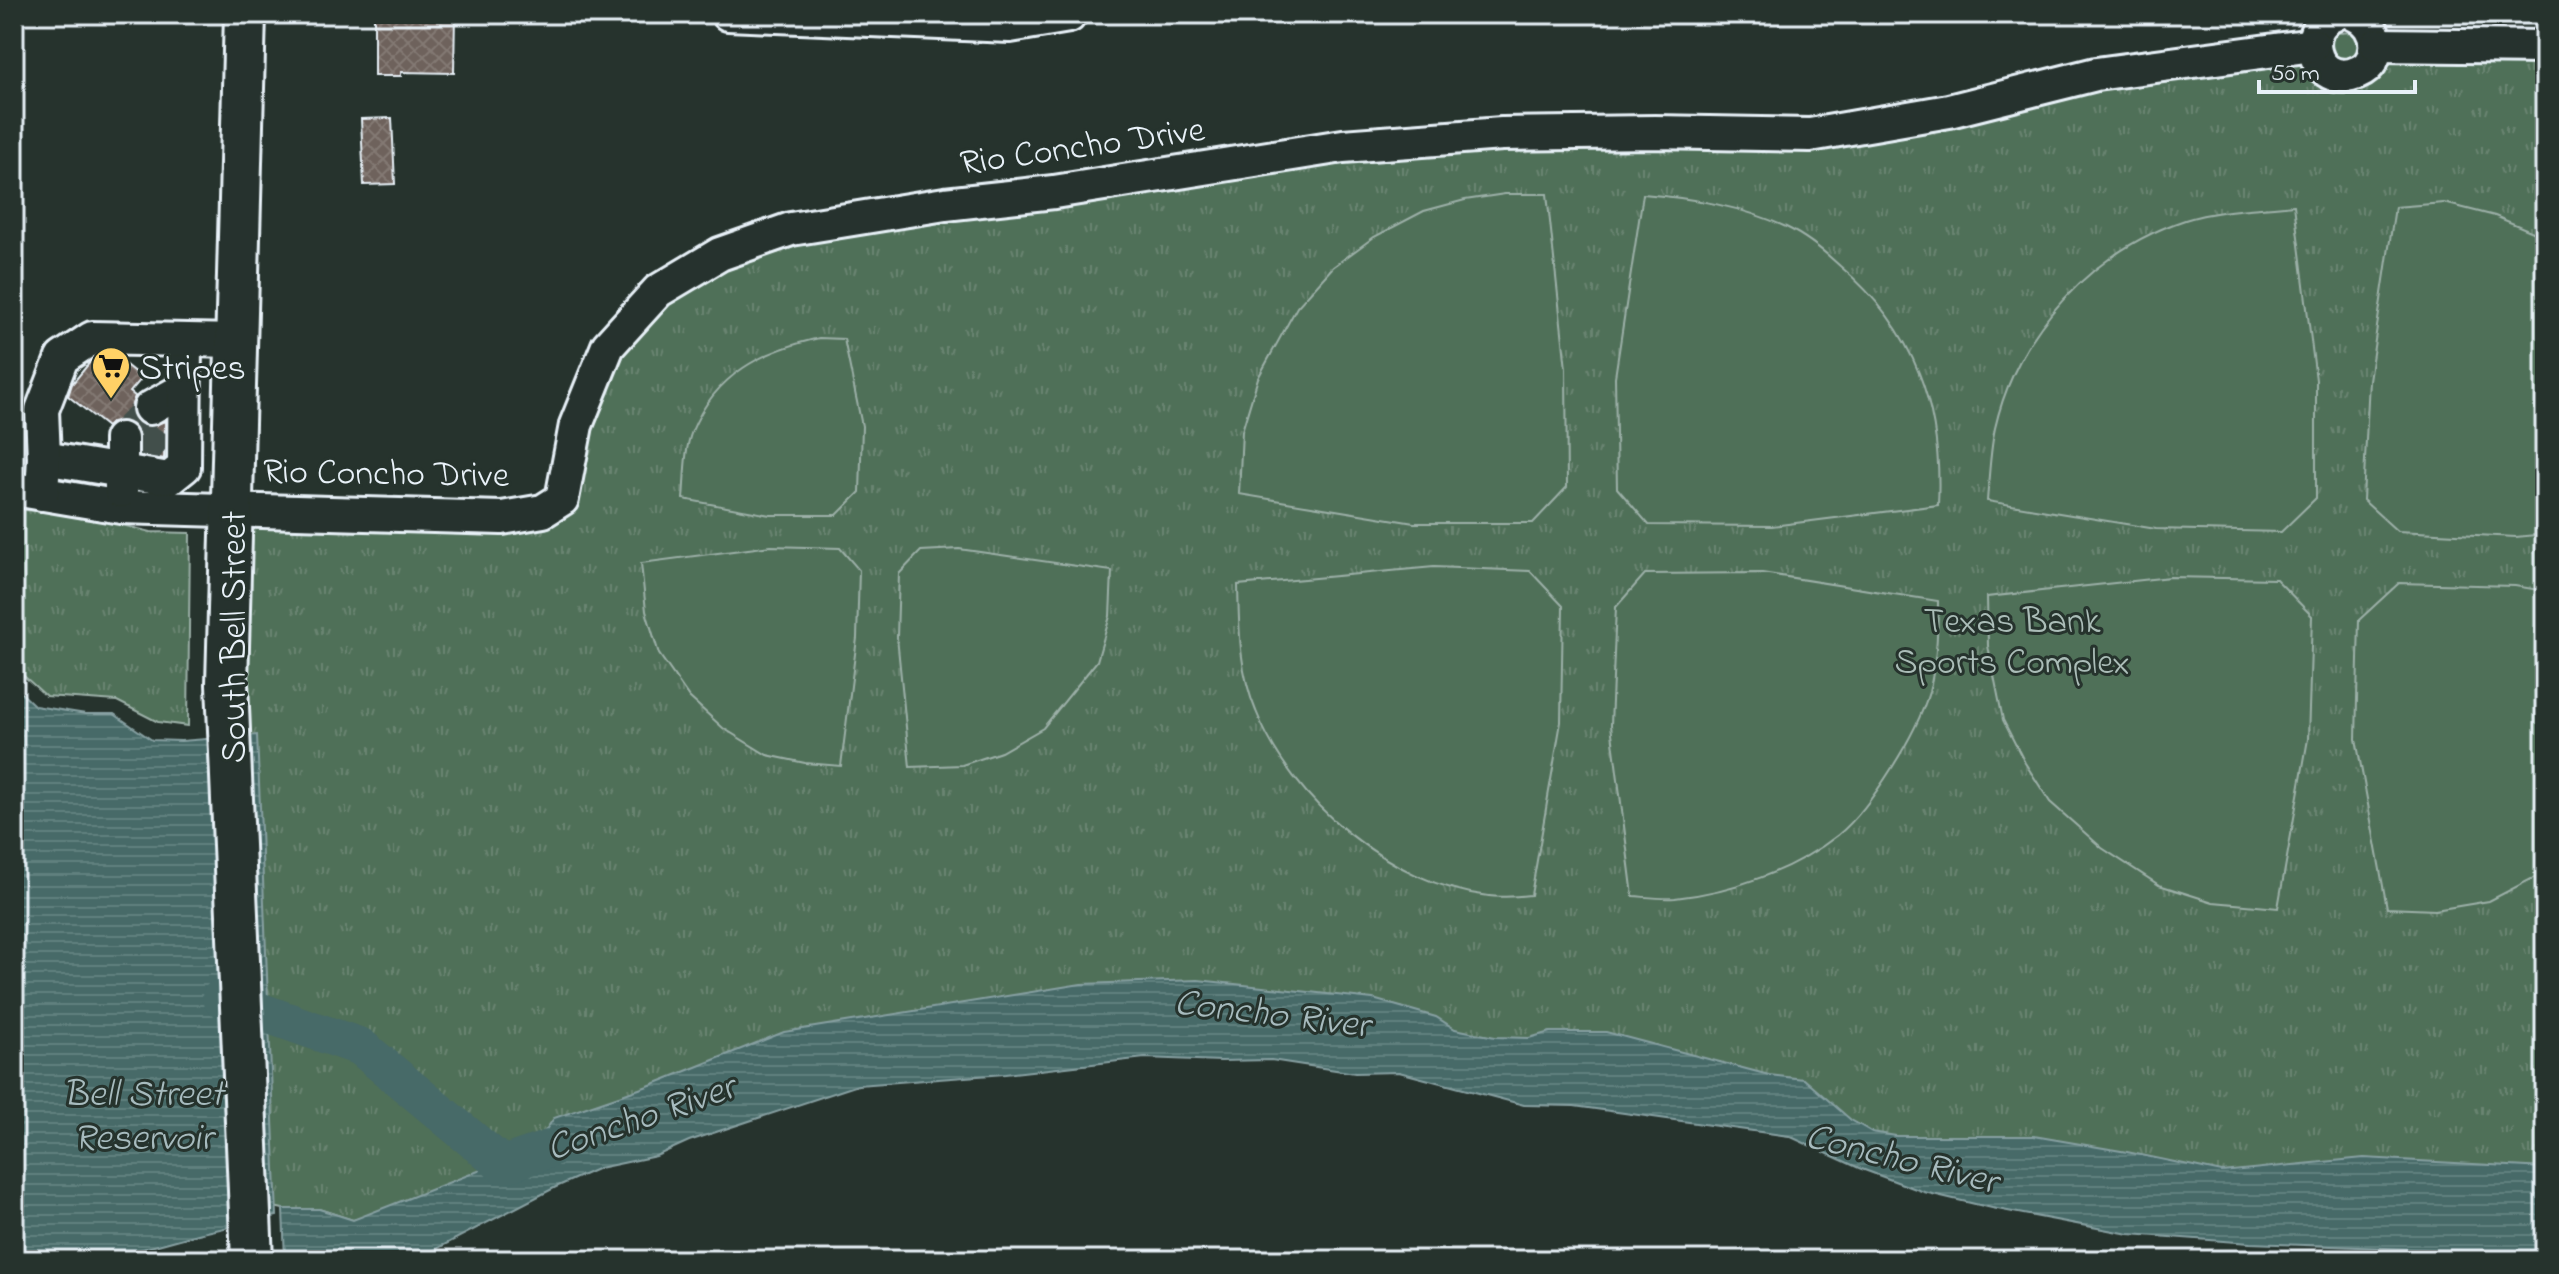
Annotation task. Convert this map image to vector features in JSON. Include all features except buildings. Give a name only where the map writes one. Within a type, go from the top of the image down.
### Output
[{"type":"main road","name":"South Bell Street","points":[[245,14],[227,684],[252,1260]]},
{"type":"street","points":[[728,14],[1010,26],[1069,16]]},
{"type":"street","points":[[2335,14],[2320,24],[2313,45],[2321,65],[2329,72],[2340,75],[2351,75],[2368,65],[2377,45],[2368,22],[2354,14]]},
{"type":"street","name":"Rio Concho Drive","points":[[28,491],[121,507],[502,518],[543,511],[562,499],[576,425],[608,346],[658,291],[720,254],[791,229],[945,204],[1054,192],[1343,146],[1502,134],[1655,132],[1810,135],[1949,111],[2096,74],[2313,45]]},
{"type":"street","points":[[2377,45],[2545,47]]},
{"type":"street","points":[[28,491],[44,458],[42,410],[62,358],[92,338],[236,341]]},
{"type":"street","points":[[44,458],[131,460],[169,479],[184,467],[186,436],[171,407],[185,340]]},
{"type":"street","points":[[171,407],[235,414]]},
{"type":"street","points":[[121,507],[131,460]]},
{"type":"green space","name":"Texas Bank Sports Complex","points":[[2374,31],[2545,41],[2545,1217],[2131,1212],[1191,995],[353,1220],[319,1209],[283,1209],[221,1196],[232,508],[543,511],[608,346],[720,254],[1343,146],[1810,135],[2315,34]]},
{"type":"green space","points":[[1505,194],[1547,194],[1566,369],[1567,487],[1533,523],[1414,523],[1239,494],[1242,431],[1258,378],[1297,307],[1333,267],[1374,237],[1424,211]]},
{"type":"green space","points":[[1643,194],[1716,204],[1786,227],[1821,249],[1866,290],[1888,316],[1919,373],[1935,436],[1938,505],[1772,526],[1649,525],[1617,488],[1615,377]]},
{"type":"green space","points":[[2444,203],[2495,216],[2545,237],[2545,534],[2516,537],[2397,531],[2363,500],[2369,380],[2395,207]]},
{"type":"green space","points":[[2294,205],[2316,380],[2316,498],[2281,532],[2156,529],[1987,501],[1993,437],[2006,393],[2021,359],[2040,328],[2063,300],[2119,252],[2185,220],[2225,211]]},
{"type":"green space","points":[[819,338],[844,339],[862,426],[860,492],[837,515],[770,515],[683,499],[689,439],[714,394],[743,368],[760,358]]},
{"type":"green space","points":[[14,509],[80,515],[151,532],[190,533],[188,726],[158,722],[117,701],[46,696],[14,667]]},
{"type":"green space","points":[[771,546],[840,548],[859,570],[857,638],[841,766],[767,755],[723,728],[689,697],[659,654],[646,611],[641,563]]},
{"type":"green space","points":[[959,549],[1112,571],[1110,616],[1097,661],[1043,728],[1001,752],[962,765],[910,767],[897,637],[899,574],[921,551]]},
{"type":"green space","points":[[1434,567],[1530,571],[1563,606],[1561,722],[1531,895],[1494,897],[1452,888],[1416,875],[1381,856],[1319,806],[1294,777],[1272,745],[1250,696],[1241,649],[1238,585]]},
{"type":"green space","points":[[1762,573],[1938,601],[1934,669],[1923,709],[1904,748],[1878,789],[1851,823],[1821,848],[1782,869],[1718,891],[1675,898],[1633,896],[1611,725],[1616,607],[1645,574]]},
{"type":"green space","points":[[2170,577],[2276,579],[2312,616],[2308,739],[2278,908],[2213,902],[2159,885],[2102,848],[2050,802],[2003,720],[1988,646],[1987,597]]},
{"type":"green space","points":[[2399,583],[2515,586],[2545,591],[2545,872],[2489,901],[2435,910],[2387,908],[2356,739],[2359,620]]},
{"type":"water","name":"Bell Street Reservoir","points":[[14,686],[35,706],[86,714],[114,714],[152,740],[257,735],[277,1216],[103,1260],[14,1259]]},
{"type":"water","points":[[1198,980],[1373,999],[1436,1017],[1455,1029],[1495,1037],[1529,1038],[1550,1032],[1606,1032],[1769,1075],[1804,1079],[1851,1120],[1872,1132],[1896,1136],[2034,1136],[2222,1172],[2364,1158],[2545,1168],[2545,1254],[2250,1243],[2129,1234],[1924,1192],[1859,1168],[1789,1136],[1574,1106],[1524,1105],[1399,1072],[1355,1073],[1271,1060],[1145,1058],[1005,1074],[858,1085],[689,1141],[656,1156],[599,1168],[415,1260],[285,1260],[283,1209],[319,1209],[353,1220],[532,1150],[554,1118],[648,1086],[784,1032],[1081,984]]},
{"type":"waterway","name":"Concho River","points":[[221,998],[361,1047],[503,1165],[549,1149]]},
{"type":"tunnel","points":[[121,439],[150,408]]},
{"type":"tunnel","points":[[142,456],[165,420]]},
{"type":"place","name":"Stripes","points":[[111,400]]}]
